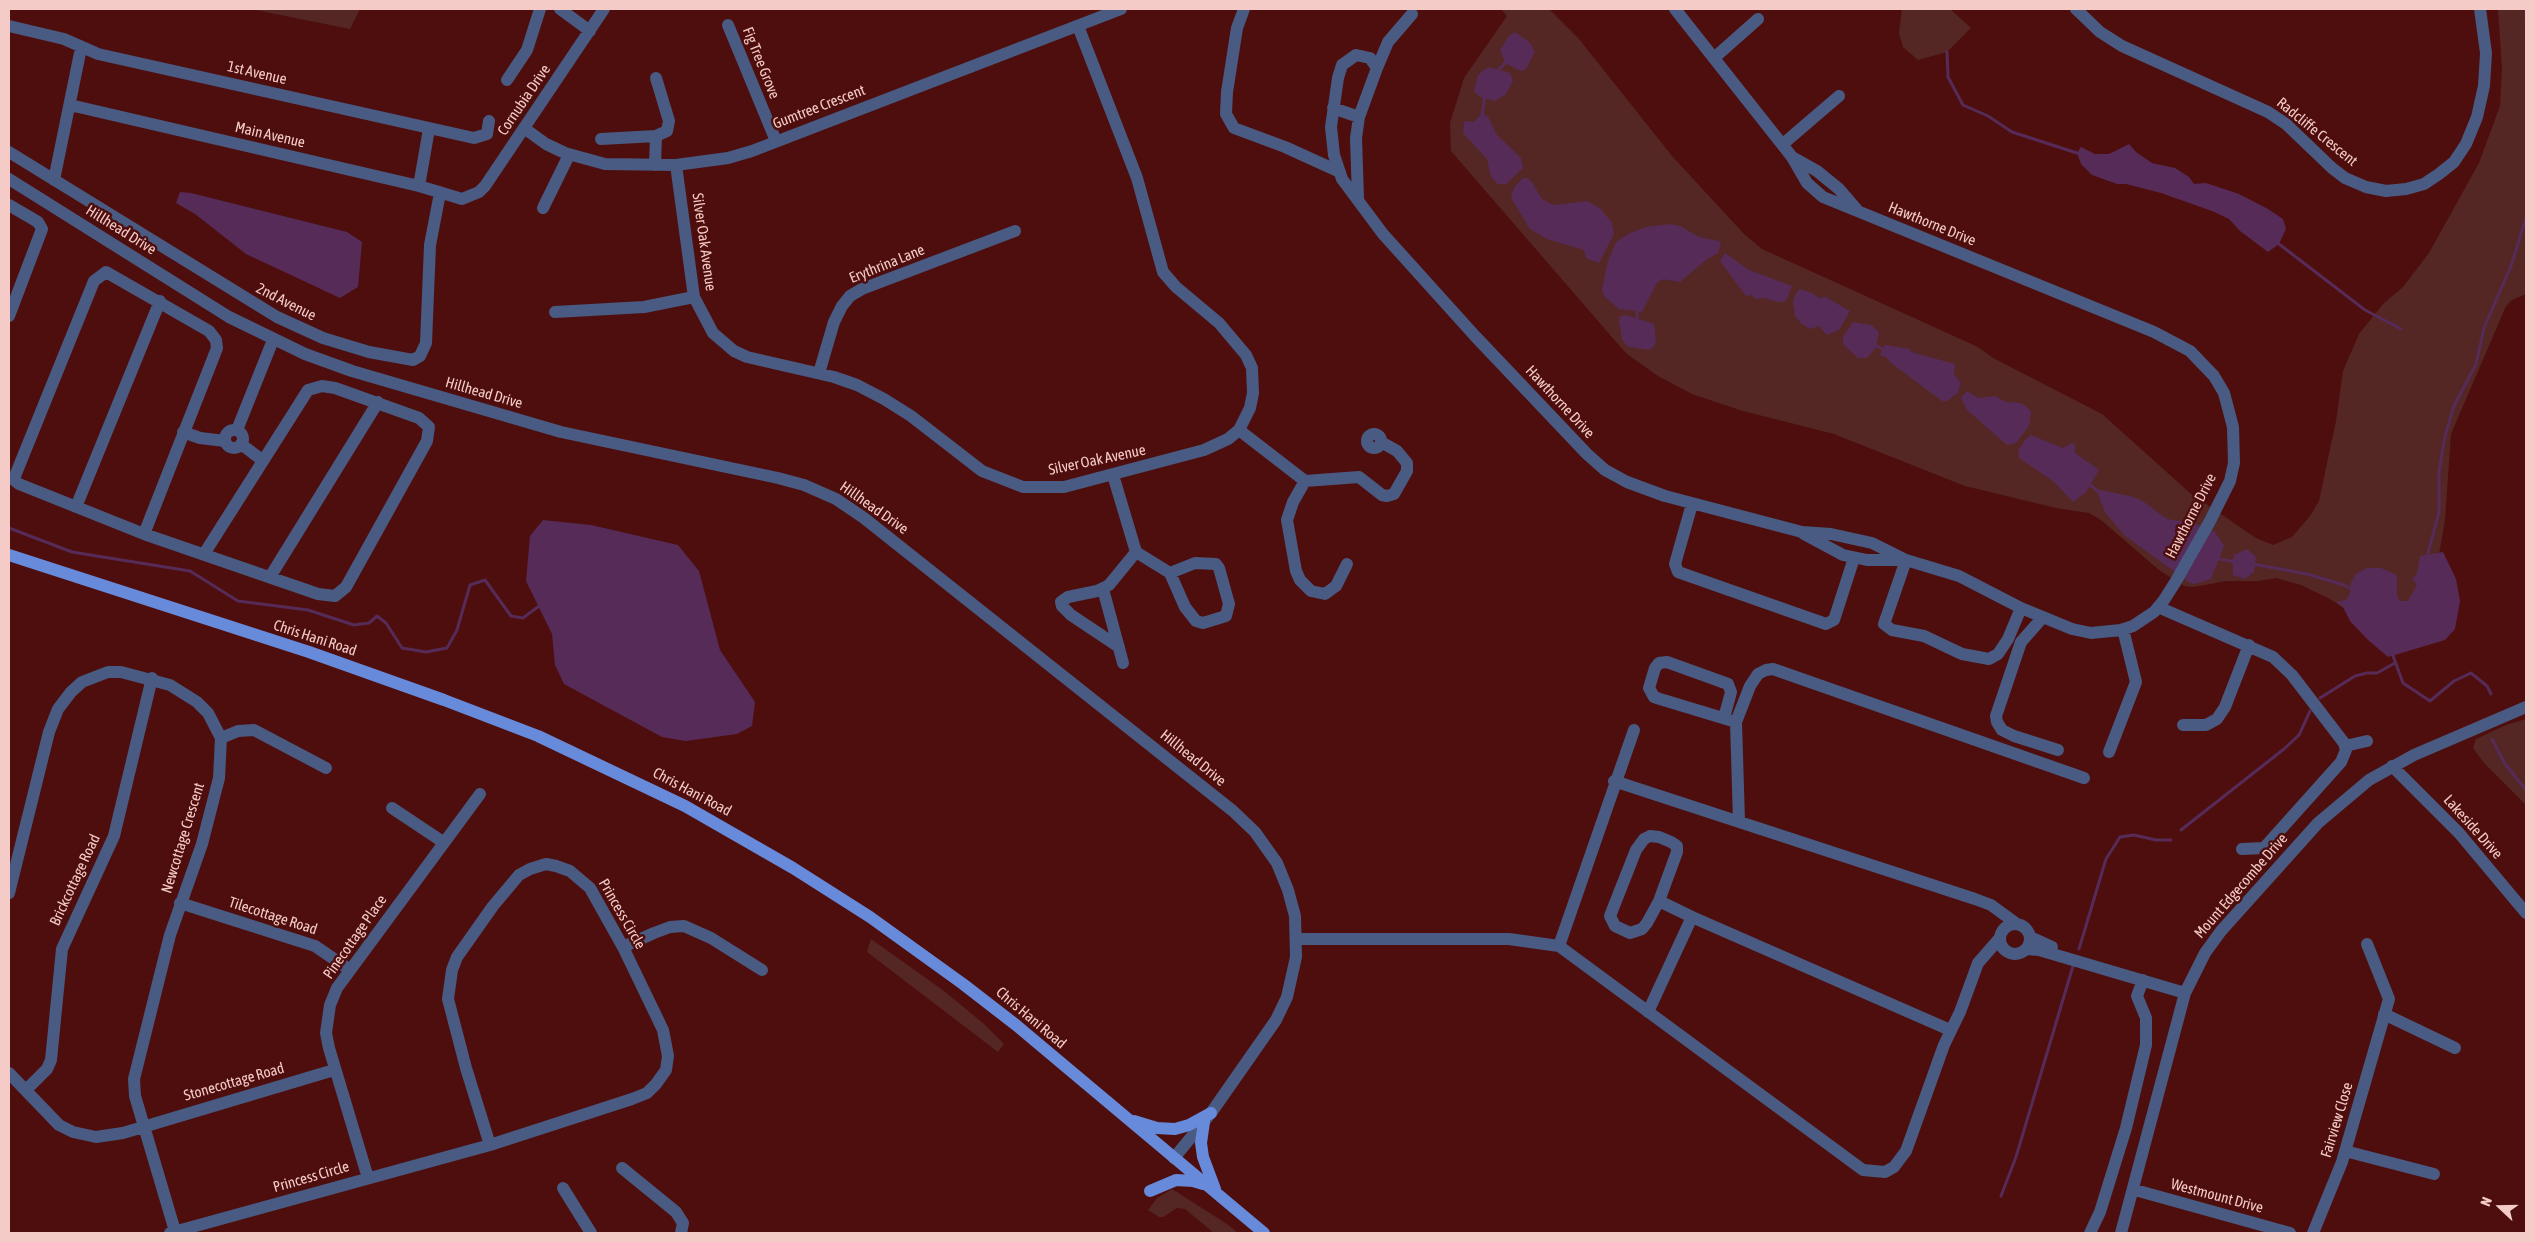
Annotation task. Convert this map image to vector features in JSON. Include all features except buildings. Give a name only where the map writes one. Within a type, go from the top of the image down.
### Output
[{"type":"main road","name":"Chris Hani Road","points":[[9,555],[393,681],[538,736],[658,791],[793,868],[922,953],[1016,1025],[1264,1233]]},
{"type":"main road","points":[[1125,1117],[1157,1128],[1169,1129],[1189,1125],[1207,1117]]},
{"type":"main road","points":[[1207,1117],[1201,1143],[1203,1157],[1210,1180],[1219,1195]]},
{"type":"main road","points":[[1150,1191],[1166,1183],[1181,1180],[1193,1181],[1208,1186]]},
{"type":"street","points":[[507,80],[527,50],[540,9]]},
{"type":"street","points":[[560,9],[590,31]]},
{"type":"street","name":"Cornubia Drive","points":[[462,199],[479,192],[604,9]]},
{"type":"street","name":"Gumtree Crescent","points":[[524,128],[546,144],[569,155],[605,164],[676,165],[728,158],[1121,9]]},
{"type":"street","points":[[1244,9],[1237,28],[1227,92],[1226,114],[1234,128],[1285,147],[1340,172]]},
{"type":"street","name":"Hawthorne Drive","points":[[1377,68],[1375,62],[1363,55],[1348,58],[1342,66],[1338,78],[1331,127],[1334,155],[1342,179],[1383,234],[1587,454],[1605,470],[1627,482],[1692,504],[1802,532],[1848,537],[1872,543],[1906,560],[1959,576],[2021,608],[2072,629],[2091,633],[2123,629],[2133,626],[2158,607],[2210,521],[2230,480],[2234,463],[2234,427],[2224,393],[2214,376],[2190,352],[2173,340],[1831,201],[1807,183],[1783,144],[1675,9]]},
{"type":"street","name":"Radcliffe Crescent","points":[[2076,9],[2100,32],[2122,46],[2268,112],[2292,129],[2345,178],[2366,187],[2386,191],[2406,189],[2424,184],[2454,162],[2466,144],[2477,117],[2484,86],[2486,53],[2480,9]]},
{"type":"street","points":[[1358,198],[1355,153],[1360,117],[1388,42],[1412,14]]},
{"type":"street","points":[[1714,58],[1758,19]]},
{"type":"street","name":"Fig Tree Grove","points":[[728,25],[776,141]]},
{"type":"street","name":"1st Avenue","points":[[9,26],[64,39],[81,48],[108,56],[429,129],[479,138],[487,134],[489,121]]},
{"type":"street","points":[[1078,26],[1137,178],[1163,272],[1176,287],[1219,323],[1246,355],[1252,368],[1254,380],[1252,401],[1239,430],[1305,481],[1359,478],[1382,495],[1388,496],[1394,494],[1407,472],[1407,463],[1397,451],[1382,442]]},
{"type":"street","points":[[54,180],[81,48]]},
{"type":"street","points":[[601,139],[656,136],[668,131],[669,121],[656,78]]},
{"type":"street","points":[[1783,144],[1839,96]]},
{"type":"street","name":"Main Avenue","points":[[70,105],[419,186],[462,199]]},
{"type":"street","points":[[1333,108],[1360,117]]},
{"type":"street","points":[[419,186],[429,129]]},
{"type":"street","points":[[655,165],[656,136]]},
{"type":"street","name":"2nd Avenue","points":[[9,152],[277,317],[324,338],[369,352],[413,360],[420,356],[426,343],[430,245],[440,193]]},
{"type":"street","points":[[543,208],[569,155]]},
{"type":"street","name":"Hawthorne Drive","points":[[1792,157],[1817,171],[1839,189],[1860,212]]},
{"type":"street","name":"Silver Oak Avenue","points":[[676,165],[694,297],[713,333],[734,351],[747,358],[819,373],[849,382],[884,399],[911,416],[964,459],[1002,480],[1023,487],[1064,487],[1204,450],[1228,439],[1239,430]]},
{"type":"street","points":[[1807,183],[1817,171]]},
{"type":"street","name":"Hillhead Drive","points":[[9,179],[229,317],[273,340],[352,371],[562,432],[778,478],[818,491],[848,506],[1244,820],[1266,845],[1277,863],[1288,890],[1295,916],[1297,939],[1293,975],[1276,1020],[1207,1117],[1174,1158]]},
{"type":"street","points":[[1831,201],[1839,189]]},
{"type":"street","points":[[9,205],[38,222],[42,229],[9,316]]},
{"type":"street","name":"Erythrina Lane","points":[[819,373],[834,322],[842,306],[850,296],[862,289],[1015,231]]},
{"type":"street","points":[[144,534],[217,348],[216,340],[209,331],[106,272],[94,281],[15,476],[15,481],[19,484],[144,534],[325,595],[334,596],[346,587],[430,434],[429,427],[419,418],[335,388],[322,386],[308,390],[204,554]]},
{"type":"street","points":[[555,312],[644,307],[694,297]]},
{"type":"street","points":[[76,508],[160,302]]},
{"type":"street","points":[[237,430],[273,340]]},
{"type":"street","points":[[270,577],[378,402]]},
{"type":"street","points":[[225,442],[229,431],[237,430]]},
{"type":"street","points":[[237,430],[242,436],[242,444]]},
{"type":"street","points":[[183,432],[206,440],[225,442],[230,447],[242,444]]},
{"type":"street","points":[[242,444],[262,460]]},
{"type":"street","points":[[1114,475],[1136,552],[1170,574],[1191,617],[1203,623],[1226,616],[1229,604],[1219,568],[1216,564],[1195,563],[1170,574]]},
{"type":"street","points":[[1305,481],[1293,502],[1287,520],[1296,571],[1300,580],[1311,591],[1325,594],[1336,586],[1347,564]]},
{"type":"street","points":[[1692,504],[1675,564],[1678,572],[1826,624],[1834,620],[1848,557],[1848,537]]},
{"type":"street","name":"Hawthorne Drive","points":[[1802,532],[1848,557],[1867,560],[1906,560]]},
{"type":"street","points":[[1867,560],[1872,543]]},
{"type":"street","points":[[1119,647],[1071,615],[1062,606],[1062,599],[1103,589],[1109,585],[1136,552]]},
{"type":"street","points":[[1906,560],[1884,624],[1892,630],[1924,636],[1962,654],[1989,660],[1998,654],[2008,639],[2021,608]]},
{"type":"street","points":[[1103,589],[1123,663]]},
{"type":"street","points":[[2158,607],[2273,657],[2292,675],[2345,746],[2345,755],[2341,762],[2264,848],[2242,849]]},
{"type":"street","points":[[2043,617],[2021,642],[1996,716],[2002,730],[2014,736],[2058,750]]},
{"type":"street","points":[[2109,752],[2136,682],[2123,629]]},
{"type":"street","points":[[2183,725],[2206,725],[2217,719],[2225,707],[2249,645]]},
{"type":"street","points":[[1724,718],[1731,692],[1728,684],[1667,662],[1659,663],[1655,668],[1649,688],[1654,697],[1736,722]]},
{"type":"street","points":[[1738,821],[1736,722],[1742,702],[1758,674],[1766,670],[1774,670],[2084,778]]},
{"type":"street","points":[[9,893],[50,732],[58,709],[82,682],[96,676],[108,672],[121,672],[152,678],[170,685],[197,702],[208,713],[221,738],[238,731],[254,730],[326,768]]},
{"type":"street","name":"Brickcottage Road","points":[[26,1090],[46,1069],[51,1060],[62,949],[114,836],[152,678]]},
{"type":"street","name":"Mount Edgecombe Drive","points":[[2121,1233],[2186,993],[2205,953],[2246,902],[2340,803],[2392,766],[2526,707]]},
{"type":"street","points":[[1559,946],[1614,781],[1634,730]]},
{"type":"street","name":"Newcottage Crescent","points":[[173,1232],[135,1096],[134,1079],[136,1063],[180,903],[202,844],[212,806],[219,778],[221,738]]},
{"type":"street","points":[[2345,746],[2367,741]]},
{"type":"street","name":"Lakeside Drive","points":[[2392,766],[2459,832],[2526,913]]},
{"type":"street","points":[[1614,781],[1991,905],[2003,913],[2006,920],[2006,935],[2016,954],[2028,943],[2041,944],[2112,966],[2129,975],[2186,993]]},
{"type":"street","name":"Pinecottage Place","points":[[368,1178],[334,1070],[326,1033],[337,988],[480,794]]},
{"type":"street","points":[[392,808],[443,842]]},
{"type":"street","points":[[1650,836],[1660,837],[1671,842],[1678,850],[1659,901],[1647,923],[1637,932],[1623,930],[1611,922],[1610,916],[1636,850],[1644,839],[1650,836]]},
{"type":"street","name":"Princess Circle","points":[[173,1232],[490,1145],[639,1096],[656,1084],[666,1070],[668,1056],[663,1030],[624,947],[584,880],[570,870],[546,864],[519,875],[493,906],[457,957],[452,970],[448,999],[466,1068],[490,1145]]},
{"type":"street","points":[[1659,901],[1950,1030]]},
{"type":"street","name":"Tilecottage Road","points":[[180,903],[316,946],[350,970]]},
{"type":"street","points":[[1648,1012],[1692,917]]},
{"type":"street","points":[[624,947],[670,927],[684,926],[710,938],[762,970]]},
{"type":"street","points":[[1297,939],[1509,938],[1559,946],[1852,1164],[1873,1173],[1885,1172],[1894,1167],[1906,1151],[1950,1030],[1960,1012],[1978,964],[1985,953],[2006,935],[2026,928],[2028,943]]},
{"type":"street","name":"Fairview Close","points":[[2313,1233],[2345,1151],[2389,999],[2367,944]]},
{"type":"street","points":[[2090,1233],[2100,1212],[2126,1128],[2146,1045],[2146,1018],[2137,996],[2143,980]]},
{"type":"street","points":[[2384,1014],[2455,1048]]},
{"type":"street","name":"Stonecottage Road","points":[[143,1126],[334,1070]]},
{"type":"street","points":[[9,1073],[59,1125],[72,1132],[96,1137],[111,1136],[143,1126]]},
{"type":"street","points":[[2345,1151],[2434,1174]]},
{"type":"street","points":[[622,1168],[676,1212],[683,1223],[681,1233]]},
{"type":"street","points":[[563,1188],[591,1233]]},
{"type":"street","name":"Westmount Drive","points":[[2134,1190],[2290,1233]]},
{"type":"shaded area","points":[[251,9],[360,9],[350,29]]},
{"type":"shaded area","points":[[1501,9],[1549,9],[1579,39],[1672,156],[1745,235],[1762,249],[1978,347],[1993,358],[2102,414],[2190,493],[2256,538],[2273,545],[2292,537],[2310,516],[2319,501],[2336,421],[2343,371],[2359,334],[2383,304],[2403,287],[2429,253],[2479,163],[2500,106],[2502,69],[2498,9],[2526,9],[2526,294],[2512,300],[2506,306],[2451,434],[2445,520],[2437,566],[2434,610],[2357,617],[2330,599],[2301,585],[2276,578],[2258,581],[2226,581],[2194,587],[2184,586],[2159,570],[2101,520],[2089,513],[2056,508],[1965,486],[1834,434],[1743,411],[1692,394],[1658,376],[1627,354],[1451,151],[1450,123],[1464,78],[1507,16]]},
{"type":"shaded area","points":[[1902,9],[1950,9],[1971,28],[1947,52],[1918,60],[1903,47],[1899,33]]},
{"type":"shaded area","points":[[1515,32],[1529,42],[1535,51],[1526,69],[1521,71],[1505,63],[1500,50],[1509,36]]},
{"type":"shaded area","points":[[1488,67],[1510,73],[1513,81],[1505,95],[1494,101],[1480,97],[1474,91],[1478,75]]},
{"type":"shaded area","points":[[1482,113],[1488,117],[1497,135],[1521,158],[1523,168],[1506,184],[1498,184],[1491,177],[1487,159],[1463,133],[1464,121],[1474,122]]},
{"type":"shaded area","points":[[2129,144],[2136,152],[2152,163],[2175,168],[2189,177],[2194,184],[2206,183],[2239,194],[2283,219],[2286,229],[2279,244],[2268,252],[2240,231],[2229,219],[2212,211],[2161,193],[2126,184],[2117,184],[2092,175],[2081,164],[2077,153],[2081,147],[2095,154],[2109,154]]},
{"type":"shaded area","points":[[1523,178],[1527,178],[1532,182],[1541,198],[1549,203],[1556,205],[1587,201],[1601,209],[1612,223],[1614,234],[1599,263],[1586,258],[1584,250],[1547,239],[1530,229],[1511,198],[1514,187]]},
{"type":"shaded area","points":[[180,192],[191,193],[347,232],[362,242],[358,287],[340,298],[246,254],[195,214],[176,203]]},
{"type":"shaded area","points":[[1670,224],[1680,226],[1699,237],[1719,241],[1721,243],[1718,253],[1706,260],[1680,282],[1663,279],[1657,283],[1642,312],[1619,309],[1604,296],[1602,289],[1608,261],[1616,242],[1630,233],[1646,227]]},
{"type":"shaded area","points":[[1725,253],[1749,270],[1792,286],[1787,299],[1784,302],[1778,302],[1764,298],[1756,299],[1751,295],[1746,296],[1720,261]]},
{"type":"shaded area","points":[[1800,289],[1812,293],[1819,298],[1826,297],[1850,311],[1839,330],[1827,335],[1819,326],[1810,329],[1802,324],[1795,316],[1793,301]]},
{"type":"shaded area","points":[[1626,315],[1654,324],[1656,343],[1650,350],[1629,347],[1622,340],[1619,320],[1620,316]]},
{"type":"shaded area","points":[[1853,322],[1871,325],[1879,332],[1876,347],[1867,358],[1858,358],[1843,344],[1843,337]]},
{"type":"shaded area","points":[[1885,345],[1910,349],[1911,352],[1955,364],[1954,374],[1961,383],[1959,392],[1947,401],[1942,401],[1891,363],[1886,357],[1880,355]]},
{"type":"shaded area","points":[[1967,391],[1978,398],[1995,396],[2006,402],[2021,403],[2027,407],[2031,412],[2029,426],[2016,443],[2007,445],[1967,410],[1961,398]]},
{"type":"shaded area","points":[[2031,435],[2063,448],[2072,443],[2075,445],[2075,452],[2099,470],[2086,492],[2073,502],[2054,482],[2019,458],[2018,451],[2024,441]]},
{"type":"shaded area","points":[[2096,489],[2130,496],[2141,500],[2167,519],[2194,523],[2215,532],[2224,546],[2211,579],[2195,584],[2190,583],[2124,535],[2105,512]]},
{"type":"shaded area","points":[[543,520],[591,525],[678,545],[699,571],[720,650],[755,702],[752,726],[737,734],[686,741],[662,737],[564,684],[555,665],[552,634],[526,581],[530,536]]},
{"type":"shaded area","points":[[2247,549],[2256,557],[2254,572],[2245,579],[2233,575],[2233,561],[2234,555]]},
{"type":"shaded area","points":[[2443,552],[2456,579],[2460,601],[2455,629],[2445,640],[2388,657],[2350,621],[2343,607],[2336,602],[2346,600],[2350,594],[2351,582],[2357,573],[2367,568],[2381,568],[2397,575],[2399,601],[2408,601],[2417,585],[2412,578],[2417,574],[2420,556]]},
{"type":"shaded area","points":[[2526,719],[2526,805],[2484,763],[2473,748],[2476,739],[2506,725]]},
{"type":"shaded area","points":[[871,939],[944,991],[984,1024],[1004,1044],[998,1052],[867,952]]},
{"type":"shaded area","points":[[1172,1189],[1238,1233],[1214,1233],[1185,1209],[1177,1208],[1163,1217],[1159,1217],[1148,1210],[1157,1198]]},
{"type":"waterway","points":[[2526,9],[2526,17]]},
{"type":"waterway","points":[[1947,52],[1948,77],[1963,105],[1988,116],[2012,132],[2077,153]]},
{"type":"waterway","points":[[1497,72],[1505,63]]},
{"type":"waterway","points":[[1482,116],[1485,95]]},
{"type":"waterway","points":[[2428,553],[2439,512],[2439,471],[2445,436],[2454,406],[2476,364],[2484,328],[2511,266],[2526,218]]},
{"type":"waterway","points":[[2279,244],[2365,310],[2401,329]]},
{"type":"waterway","points":[[1637,312],[1637,318]]},
{"type":"waterway","points":[[1872,344],[1885,350]]},
{"type":"waterway","points":[[2088,483],[2099,492]]},
{"type":"waterway","points":[[9,528],[72,552],[190,571],[238,601],[308,610],[354,625],[369,623],[377,616],[386,623],[402,648],[426,652],[447,648],[457,630],[470,585],[485,580],[511,616],[523,618],[539,606]]},
{"type":"waterway","points":[[2219,559],[2237,562]]},
{"type":"waterway","points":[[2253,564],[2307,574],[2344,585],[2353,590]]},
{"type":"waterway","points":[[2392,653],[2403,683],[2430,701],[2454,681],[2471,673],[2487,686],[2491,694]]},
{"type":"waterway","points":[[2320,698],[2355,676],[2377,673],[2395,663]]},
{"type":"waterway","points":[[2181,830],[2284,749],[2299,735],[2310,711]]},
{"type":"waterway","points":[[2492,739],[2505,764],[2526,790]]},
{"type":"waterway","points":[[2079,949],[2106,859],[2120,837],[2134,835],[2156,840],[2171,840]]},
{"type":"waterway","points":[[2001,1196],[2016,1157],[2073,966]]}]
